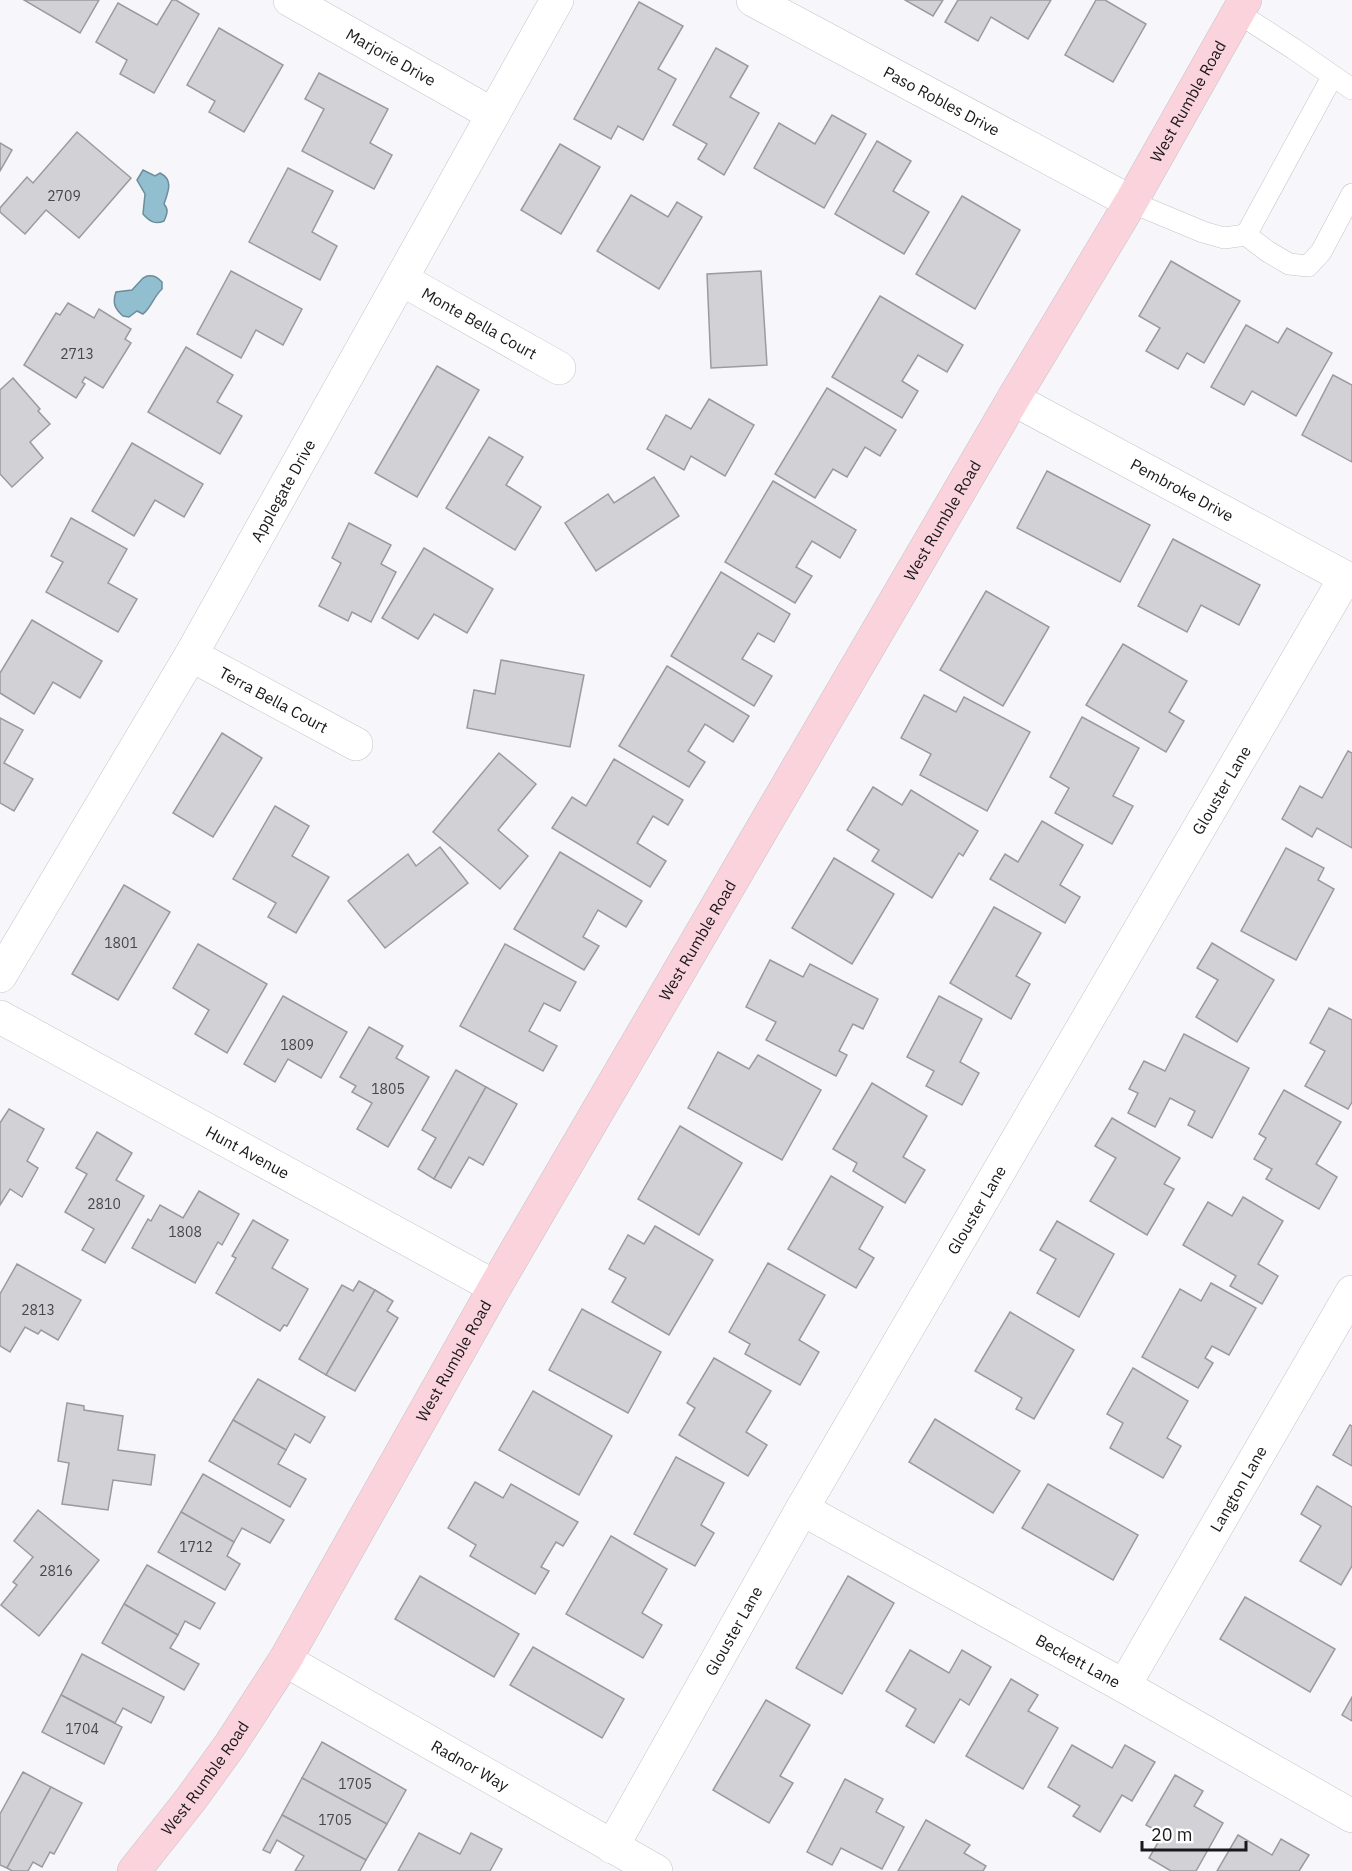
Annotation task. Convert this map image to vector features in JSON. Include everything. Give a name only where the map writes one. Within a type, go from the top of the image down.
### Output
[{"type":"street","name":"Marjorie Drive","points":[[290,0],[492,114]]},
{"type":"street","name":"Applegate Drive","points":[[0,976],[191,655],[556,0]]},
{"type":"street","name":"Paso Robles Drive","points":[[753,0],[1131,202]]},
{"type":"street","name":"West Rumble Road","points":[[134,1871],[230,1745],[285,1660],[495,1287],[1013,399],[1131,202],[1241,7]]},
{"type":"street","name":"Monte Bella Court","points":[[400,279],[559,368]]},
{"type":"street","name":"Pembroke Drive","points":[[1013,399],[1348,580]]},
{"type":"street","name":"Glouster Lane","points":[[612,1847],[802,1509],[1348,580]]},
{"type":"street","name":"Terra Bella Court","points":[[191,655],[356,744]]},
{"type":"street","name":"Hunt Avenue","points":[[0,1017],[495,1287]]},
{"type":"street","name":"Langton Lane","points":[[1124,1686],[1352,1292]]},
{"type":"street","name":"Beckett Lane","points":[[802,1509],[1124,1686],[1352,1816]]},
{"type":"street","name":"Radnor Way","points":[[285,1660],[656,1871]]},
{"type":"lane","points":[[1241,7],[1294,49],[1352,89]]},
{"type":"lane","points":[[1246,235],[1332,77]]},
{"type":"lane","points":[[1131,202],[1203,232],[1224,238],[1246,235],[1289,264],[1308,266],[1322,252],[1352,194]]},
{"type":"water","points":[[143,170],[155,176],[160,173],[167,179],[169,187],[164,204],[167,212],[164,221],[152,222],[143,214],[145,194],[137,180]]},
{"type":"water","points":[[147,276],[159,279],[162,282],[162,289],[143,314],[137,311],[129,317],[123,316],[115,306],[116,292],[132,290]]},
{"type":"building","points":[[24,0],[99,0],[80,33]]},
{"type":"building","points":[[172,0],[176,0],[199,14],[154,93],[120,74],[127,60],[96,42],[118,3],[157,25]]},
{"type":"building","points":[[905,0],[943,0],[933,16]]},
{"type":"building","points":[[958,0],[1051,0],[1028,39],[991,17],[978,41],[945,22]]},
{"type":"building","points":[[1096,0],[1105,0],[1146,24],[1113,82],[1065,55]]},
{"type":"building","points":[[639,2],[683,26],[658,69],[676,79],[643,140],[618,126],[611,139],[574,119]]},
{"type":"building","points":[[219,28],[283,65],[244,132],[209,112],[215,101],[187,85]]},
{"type":"building","points":[[716,48],[748,66],[730,97],[759,113],[724,175],[698,159],[707,144],[673,125]]},
{"type":"building","points":[[319,73],[388,109],[370,143],[392,155],[374,189],[302,151],[324,109],[305,99]]},
{"type":"building","points":[[832,115],[866,134],[824,208],[754,168],[779,123],[815,144]]},
{"type":"building","points":[[77,132],[131,178],[79,238],[46,210],[25,234],[0,212],[0,208],[27,177],[33,183]]},
{"type":"building","points":[[877,141],[911,161],[893,191],[929,212],[904,254],[835,214]]},
{"type":"building","points":[[0,143],[12,150],[0,171]]},
{"type":"building","points":[[560,144],[600,167],[561,234],[521,210]]},
{"type":"building","points":[[288,168],[333,191],[312,232],[337,246],[320,280],[249,242]]},
{"type":"building","points":[[631,195],[668,217],[677,202],[702,217],[659,289],[597,251]]},
{"type":"building","points":[[962,196],[1020,230],[975,309],[916,274]]},
{"type":"building","points":[[1171,261],[1240,301],[1204,363],[1187,353],[1178,369],[1146,351],[1160,328],[1139,316]]},
{"type":"building","points":[[231,271],[302,309],[283,345],[256,330],[241,358],[197,334]]},
{"type":"building","points":[[761,271],[767,365],[711,368],[707,274]]},
{"type":"building","points":[[880,296],[963,345],[947,372],[918,355],[902,381],[918,391],[902,418],[832,377]]},
{"type":"building","points":[[68,303],[94,318],[99,309],[131,329],[125,339],[131,343],[103,388],[85,377],[82,382],[85,384],[76,398],[24,365],[56,313],[60,315]]},
{"type":"building","points":[[1246,325],[1278,343],[1287,328],[1332,353],[1296,416],[1252,391],[1244,405],[1211,387]]},
{"type":"building","points":[[186,347],[233,375],[217,402],[242,416],[220,454],[148,412]]},
{"type":"building","points":[[437,366],[479,390],[417,497],[375,473]]},
{"type":"building","points":[[1333,375],[1352,385],[1352,462],[1302,435]]},
{"type":"building","points":[[13,378],[50,424],[30,442],[43,458],[12,487],[0,474],[0,390]]},
{"type":"building","points":[[827,388],[896,430],[880,456],[865,447],[847,477],[833,469],[815,498],[775,474]]},
{"type":"building","points":[[709,399],[754,425],[725,476],[691,456],[684,470],[647,449],[666,415],[691,429]]},
{"type":"building","points":[[489,437],[523,457],[506,485],[541,507],[515,550],[446,508]]},
{"type":"building","points":[[132,443],[203,484],[184,517],[155,500],[134,536],[92,511]]},
{"type":"building","points":[[1047,471],[1150,525],[1120,582],[1017,528]]},
{"type":"building","points":[[654,477],[679,516],[596,571],[565,523],[608,494],[614,503]]},
{"type":"building","points":[[773,481],[856,530],[840,558],[812,541],[796,567],[812,576],[795,603],[725,562]]},
{"type":"building","points":[[71,518],[127,549],[108,583],[137,599],[118,632],[46,592],[63,562],[51,556]]},
{"type":"building","points":[[349,523],[391,545],[381,564],[396,572],[371,622],[352,612],[348,621],[319,606],[341,563],[332,558]]},
{"type":"building","points":[[1173,539],[1260,585],[1239,625],[1201,605],[1187,632],[1138,606]]},
{"type":"building","points":[[424,548],[493,589],[467,633],[434,614],[418,639],[382,618]]},
{"type":"building","points":[[721,572],[790,614],[774,642],[758,633],[742,659],[772,676],[754,706],[671,656]]},
{"type":"building","points":[[986,591],[1049,627],[1003,706],[940,670]]},
{"type":"building","points":[[32,620],[102,661],[80,698],[53,682],[34,714],[0,693],[0,673]]},
{"type":"building","points":[[1123,644],[1187,681],[1169,712],[1184,721],[1166,752],[1086,705]]},
{"type":"building","points":[[501,660],[584,675],[570,747],[467,728],[474,690],[495,694]]},
{"type":"building","points":[[667,666],[749,716],[733,742],[705,724],[688,751],[705,762],[689,787],[619,746]]},
{"type":"building","points":[[924,695],[956,712],[964,697],[1030,732],[987,811],[920,775],[931,754],[901,738]]},
{"type":"building","points":[[1082,717],[1139,748],[1113,796],[1133,806],[1112,844],[1055,813],[1069,788],[1050,777]]},
{"type":"building","points":[[0,718],[23,730],[4,763],[33,779],[14,811],[0,803]]},
{"type":"building","points":[[222,733],[262,758],[213,837],[173,813]]},
{"type":"building","points":[[1348,751],[1352,753],[1352,848],[1317,828],[1312,837],[1282,819],[1300,786],[1322,798]]},
{"type":"building","points":[[499,753],[536,784],[498,830],[528,856],[500,889],[433,832]]},
{"type":"building","points":[[614,759],[683,800],[668,825],[653,816],[637,843],[666,861],[650,887],[552,828],[572,797],[586,806]]},
{"type":"building","points":[[873,787],[902,805],[911,790],[978,831],[963,856],[959,853],[932,898],[872,861],[879,850],[847,830]]},
{"type":"building","points":[[275,806],[309,826],[292,856],[329,877],[296,933],[268,917],[276,903],[233,879]]},
{"type":"building","points":[[1042,821],[1083,845],[1060,885],[1080,897],[1065,923],[990,879],[1005,854],[1018,862]]},
{"type":"building","points":[[440,847],[468,883],[385,948],[348,901],[408,854],[416,866]]},
{"type":"building","points":[[1286,848],[1324,868],[1318,880],[1334,889],[1296,960],[1241,931]]},
{"type":"building","points":[[560,852],[642,901],[626,927],[598,910],[583,937],[599,946],[584,970],[514,929]]},
{"type":"building","points":[[834,858],[894,894],[852,964],[792,928]]},
{"type":"building","points":[[124,885],[170,912],[118,1000],[72,974]]},
{"type":"building","points":[[994,907],[1041,933],[1016,976],[1030,984],[1011,1019],[950,983]]},
{"type":"building","points":[[1212,943],[1274,980],[1237,1042],[1196,1017],[1218,980],[1197,968]]},
{"type":"building","points":[[198,944],[267,984],[227,1053],[195,1034],[209,1010],[173,988]]},
{"type":"building","points":[[505,944],[576,982],[560,1011],[544,1003],[529,1031],[557,1046],[543,1071],[460,1026]]},
{"type":"building","points":[[770,960],[803,977],[810,964],[878,999],[863,1029],[853,1024],[839,1051],[847,1055],[836,1076],[766,1040],[776,1022],[746,1007]]},
{"type":"building","points":[[283,996],[347,1032],[321,1078],[288,1059],[275,1082],[244,1064]]},
{"type":"building","points":[[939,996],[982,1019],[960,1062],[979,1073],[962,1105],[926,1086],[934,1071],[907,1057]]},
{"type":"building","points":[[1329,1008],[1352,1020],[1352,1102],[1348,1109],[1305,1086],[1325,1051],[1310,1043]]},
{"type":"building","points":[[369,1027],[403,1046],[396,1058],[429,1077],[388,1147],[357,1129],[372,1103],[352,1092],[356,1086],[340,1077]]},
{"type":"building","points":[[1184,1034],[1249,1068],[1212,1138],[1188,1125],[1195,1111],[1170,1098],[1155,1127],[1128,1113],[1138,1093],[1129,1089],[1144,1061],[1165,1071]]},
{"type":"building","points":[[718,1052],[749,1069],[758,1055],[821,1090],[782,1160],[688,1108]]},
{"type":"building","points":[[456,1070],[486,1087],[434,1179],[418,1169],[436,1138],[422,1130]]},
{"type":"building","points":[[872,1083],[927,1116],[903,1157],[925,1170],[905,1203],[853,1171],[857,1163],[833,1149]]},
{"type":"building","points":[[486,1087],[517,1104],[483,1165],[469,1157],[451,1188],[434,1179]]},
{"type":"building","points":[[1284,1090],[1341,1122],[1316,1164],[1337,1177],[1319,1209],[1266,1179],[1272,1169],[1254,1159],[1266,1138],[1259,1134]]},
{"type":"building","points":[[9,1109],[44,1129],[27,1161],[38,1168],[22,1197],[10,1189],[0,1205],[0,1123]]},
{"type":"building","points":[[1112,1118],[1180,1158],[1164,1184],[1174,1189],[1147,1235],[1090,1201],[1116,1158],[1095,1146]]},
{"type":"building","points":[[680,1126],[742,1163],[699,1235],[638,1199]]},
{"type":"building","points":[[97,1132],[132,1153],[116,1180],[144,1196],[105,1263],[82,1250],[94,1229],[65,1212],[87,1174],[76,1168]]},
{"type":"building","points":[[831,1176],[883,1207],[859,1249],[874,1258],[856,1288],[788,1249]]},
{"type":"building","points":[[199,1191],[239,1214],[222,1245],[218,1242],[195,1283],[132,1248],[148,1219],[151,1221],[160,1205],[183,1218]]},
{"type":"building","points":[[1243,1197],[1283,1221],[1258,1264],[1278,1276],[1262,1304],[1230,1286],[1236,1276],[1183,1245],[1208,1202],[1232,1216]]},
{"type":"building","points":[[253,1220],[288,1240],[272,1268],[308,1289],[287,1326],[284,1325],[280,1331],[216,1293],[236,1258],[232,1256]]},
{"type":"building","points":[[1057,1221],[1114,1254],[1079,1317],[1037,1293],[1056,1259],[1040,1250]]},
{"type":"building","points":[[655,1226],[713,1260],[669,1335],[612,1302],[626,1278],[609,1269],[628,1235],[644,1244]]},
{"type":"building","points":[[768,1263],[825,1295],[799,1340],[819,1352],[800,1385],[745,1354],[750,1344],[729,1332]]},
{"type":"building","points":[[17,1264],[81,1300],[58,1340],[41,1330],[38,1334],[25,1327],[10,1352],[0,1346],[0,1294]]},
{"type":"building","points":[[359,1281],[375,1290],[326,1375],[299,1359],[342,1285],[353,1291]]},
{"type":"building","points":[[1211,1283],[1256,1308],[1229,1355],[1212,1346],[1205,1358],[1213,1363],[1198,1388],[1142,1357],[1180,1289],[1201,1301]]},
{"type":"building","points":[[375,1290],[393,1301],[387,1311],[398,1318],[355,1391],[326,1375]]},
{"type":"building","points":[[582,1309],[661,1352],[628,1413],[549,1370]]},
{"type":"building","points":[[1010,1312],[1074,1350],[1034,1419],[1016,1409],[1022,1398],[975,1371]]},
{"type":"building","points":[[714,1358],[771,1391],[746,1432],[767,1445],[748,1476],[679,1435],[695,1408],[687,1403]]},
{"type":"building","points":[[1133,1368],[1188,1401],[1167,1438],[1181,1446],[1163,1478],[1110,1448],[1123,1423],[1107,1414]]},
{"type":"building","points":[[258,1379],[325,1417],[310,1443],[295,1434],[286,1450],[233,1420]]},
{"type":"building","points":[[533,1391],[612,1436],[579,1495],[499,1450]]},
{"type":"building","points":[[67,1403],[84,1406],[84,1410],[123,1416],[118,1450],[155,1455],[151,1485],[113,1480],[108,1510],[62,1504],[69,1463],[58,1461]]},
{"type":"building","points":[[935,1419],[1020,1471],[993,1513],[909,1462]]},
{"type":"building","points":[[233,1420],[286,1450],[278,1464],[306,1479],[290,1507],[209,1461]]},
{"type":"building","points":[[1350,1425],[1352,1426],[1352,1466],[1333,1455]]},
{"type":"building","points":[[676,1457],[724,1483],[701,1525],[714,1533],[695,1566],[634,1534]]},
{"type":"building","points":[[203,1474],[284,1520],[270,1543],[242,1528],[234,1542],[181,1512]]},
{"type":"building","points":[[475,1482],[503,1498],[511,1484],[578,1522],[563,1546],[556,1542],[541,1567],[549,1571],[535,1594],[470,1556],[476,1545],[448,1528]]},
{"type":"building","points":[[1048,1484],[1138,1535],[1113,1580],[1022,1528]]},
{"type":"building","points":[[1317,1486],[1352,1507],[1352,1566],[1341,1585],[1300,1561],[1321,1526],[1301,1514]]},
{"type":"building","points":[[38,1510],[99,1560],[39,1636],[1,1605],[17,1585],[13,1582],[33,1557],[14,1541]]},
{"type":"building","points":[[181,1512],[234,1542],[227,1556],[240,1564],[225,1590],[158,1552]]},
{"type":"building","points":[[611,1536],[667,1569],[642,1613],[662,1625],[643,1658],[566,1614]]},
{"type":"building","points":[[147,1565],[215,1603],[200,1629],[185,1621],[178,1635],[124,1604]]},
{"type":"building","points":[[420,1576],[519,1634],[494,1677],[395,1619]]},
{"type":"building","points":[[848,1576],[894,1603],[842,1694],[796,1668]]},
{"type":"building","points":[[1245,1597],[1335,1649],[1310,1692],[1220,1639]]},
{"type":"building","points":[[124,1604],[178,1635],[170,1648],[199,1664],[184,1690],[102,1643]]},
{"type":"building","points":[[533,1647],[624,1699],[602,1738],[510,1685]]},
{"type":"building","points":[[910,1650],[949,1673],[962,1650],[991,1667],[969,1705],[960,1699],[934,1743],[906,1726],[916,1709],[886,1691]]},
{"type":"building","points":[[82,1654],[164,1697],[151,1723],[123,1708],[115,1723],[61,1695]]},
{"type":"building","points":[[1011,1679],[1038,1695],[1028,1711],[1058,1728],[1023,1789],[966,1756]]},
{"type":"building","points":[[61,1695],[122,1727],[104,1764],[42,1732]]},
{"type":"building","points":[[1352,1697],[1352,1721],[1342,1715]]},
{"type":"building","points":[[766,1700],[810,1725],[780,1776],[793,1783],[769,1823],[713,1790]]},
{"type":"building","points":[[322,1742],[406,1790],[387,1824],[302,1778]]},
{"type":"building","points":[[1072,1745],[1112,1768],[1125,1745],[1155,1762],[1132,1801],[1122,1795],[1100,1832],[1073,1816],[1080,1806],[1048,1787]]},
{"type":"building","points":[[23,1772],[51,1787],[7,1868],[0,1865],[0,1814]]},
{"type":"building","points":[[1175,1775],[1203,1791],[1194,1806],[1223,1823],[1196,1871],[1171,1871],[1149,1858],[1163,1834],[1146,1825]]},
{"type":"building","points":[[302,1778],[387,1824],[366,1860],[282,1815]]},
{"type":"building","points":[[845,1779],[883,1799],[876,1812],[904,1827],[882,1869],[841,1848],[832,1865],[807,1852]]},
{"type":"building","points":[[51,1787],[82,1803],[54,1854],[50,1852],[42,1867],[33,1862],[28,1871],[12,1871],[7,1868]]},
{"type":"building","points":[[282,1815],[366,1860],[360,1871],[295,1871],[304,1856],[277,1840],[270,1853],[263,1850]]},
{"type":"building","points":[[926,1820],[970,1845],[964,1853],[986,1866],[983,1871],[898,1871]]},
{"type":"building","points":[[419,1833],[460,1854],[471,1833],[502,1849],[490,1871],[398,1871]]},
{"type":"building","points":[[1238,1835],[1272,1855],[1281,1839],[1309,1855],[1299,1871],[1217,1871]]}]
